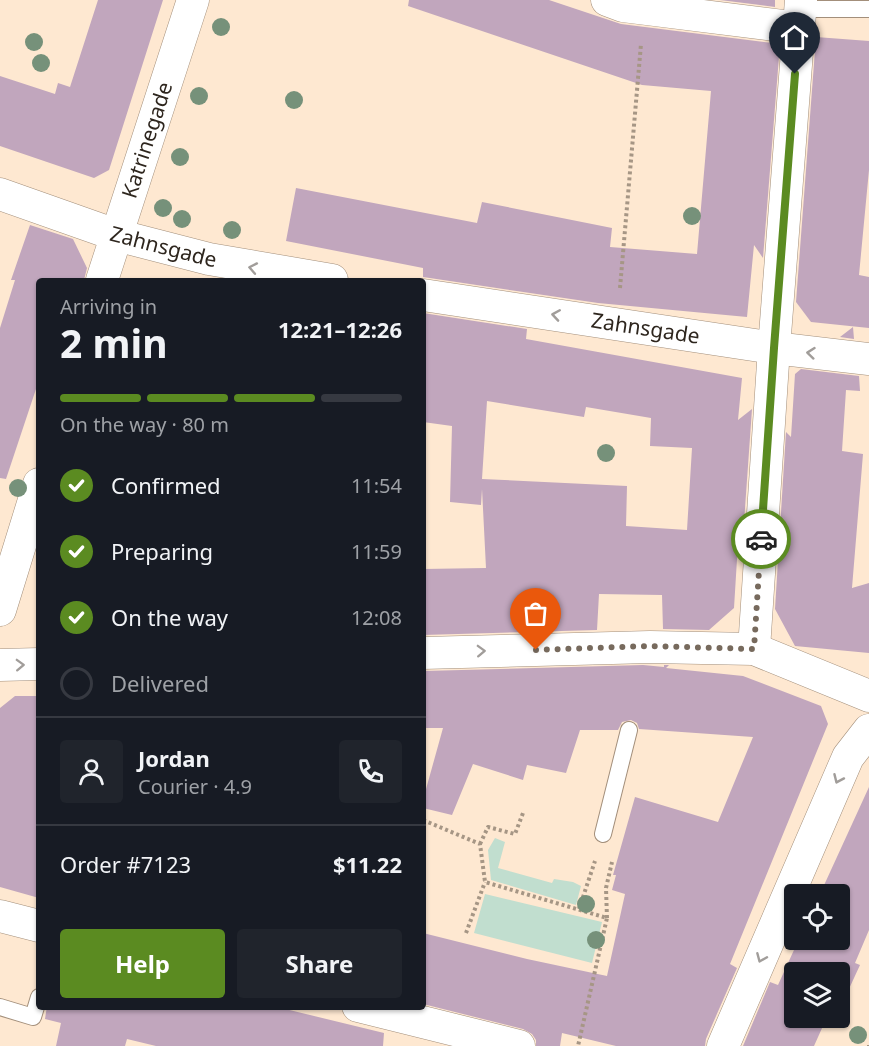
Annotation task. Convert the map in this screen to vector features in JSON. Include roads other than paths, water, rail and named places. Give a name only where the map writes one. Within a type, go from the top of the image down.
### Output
[{"type":"street","name":"Katrinegade","points":[[103,278],[193,0]]},
{"type":"street","points":[[607,0],[624,6],[645,9],[800,12],[754,649]]},
{"type":"street","name":"Zahnsgade","points":[[0,194],[116,235],[209,259],[320,278]]},
{"type":"street","name":"Zahnsgade","points":[[426,295],[774,348],[869,359]]},
{"type":"street","points":[[0,610],[36,494]]},
{"type":"street","points":[[426,653],[647,654],[754,649],[869,696]]},
{"type":"street","points":[[0,665],[36,664]]},
{"type":"street","points":[[723,1046],[848,757],[869,730]]},
{"type":"street","points":[[0,916],[36,925]]},
{"type":"street","points":[[374,1010],[519,1046]]},
{"type":"lane","points":[[800,12],[869,9]]},
{"type":"lane","points":[[603,834],[629,730]]},
{"type":"lane","points":[[0,1006],[33,1017],[36,1007]]}]
